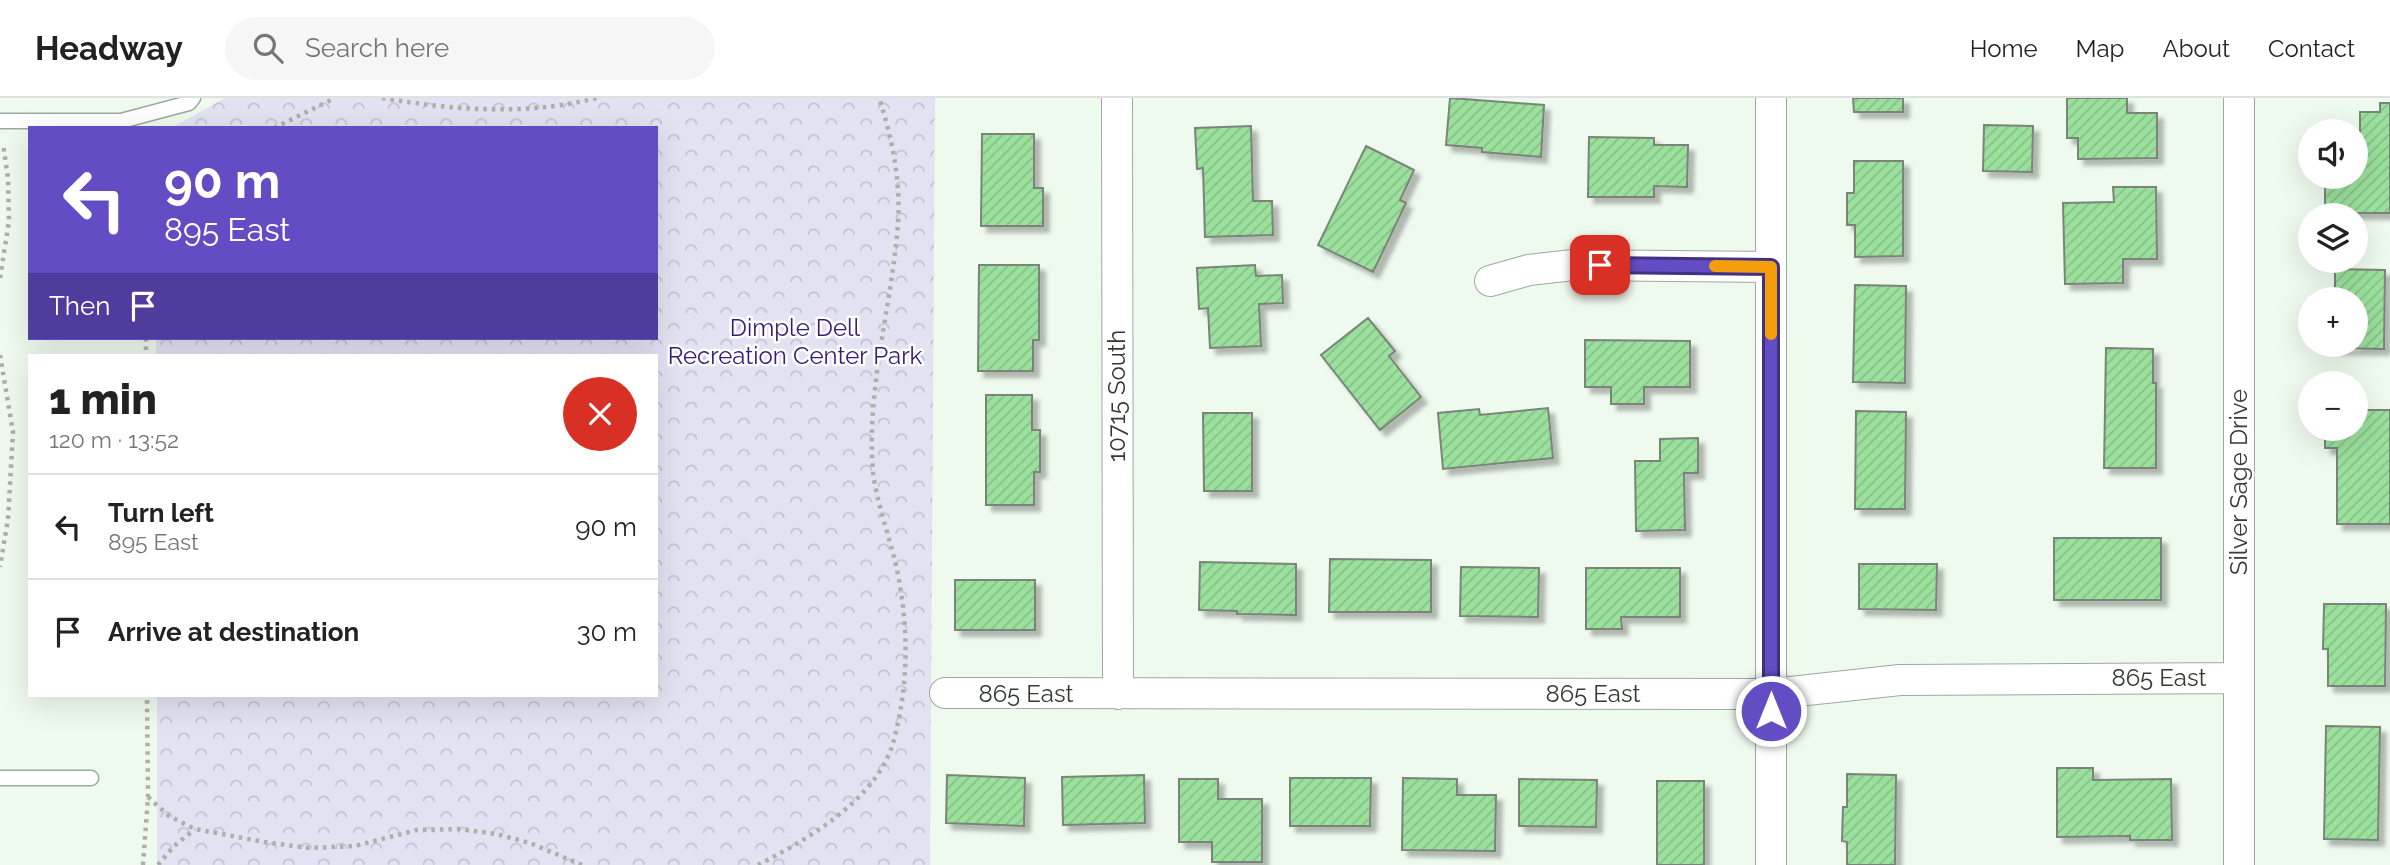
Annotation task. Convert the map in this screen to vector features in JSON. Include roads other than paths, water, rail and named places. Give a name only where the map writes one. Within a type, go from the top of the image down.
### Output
[{"type":"street","name":"10715 South","points":[[1117,98],[1118,694]]},
{"type":"street","points":[[1771,98],[1771,865]]},
{"type":"street","name":"Silver Sage Drive","points":[[2239,98],[2239,865]]},
{"type":"street","points":[[1490,281],[1529,270],[1573,265],[1771,267]]},
{"type":"street","name":"865 East","points":[[945,693],[1771,694],[1900,680],[2239,678]]},
{"type":"lane","points":[[1,121],[121,121],[189,103],[193,98]]},
{"type":"lane","points":[[0,778],[91,778]]},
{"type":"park label","name":"Dimple Dell Recreation Center Park","points":[[795,342]]}]
